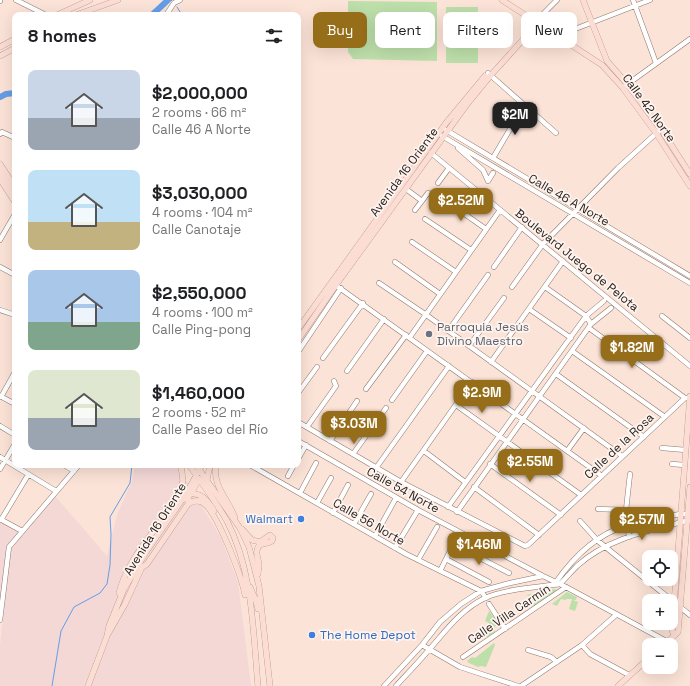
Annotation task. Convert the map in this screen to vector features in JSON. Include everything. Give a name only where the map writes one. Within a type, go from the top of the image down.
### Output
[{"type":"main road","points":[[64,12],[90,0]]},
{"type":"main road","points":[[84,12],[118,0]]},
{"type":"main road","points":[[502,0],[521,12]]},
{"type":"main road","points":[[583,0],[592,22],[604,63]]},
{"type":"main road","name":"Avenida 16 Oriente","points":[[301,336],[443,133],[490,74],[521,40]]},
{"type":"main road","points":[[0,47],[12,41]]},
{"type":"main road","points":[[577,47],[604,63]]},
{"type":"main road","points":[[0,56],[12,50]]},
{"type":"main road","name":"Calle 42 Norte","points":[[604,63],[662,129],[690,174]]},
{"type":"main road","name":"Calle 42 Norte","points":[[625,86],[690,186]]},
{"type":"main road","name":"Avenida 16 Oriente","points":[[301,326],[336,285],[431,154],[443,133]]},
{"type":"main road","points":[[0,164],[12,182]]},
{"type":"main road","points":[[0,172],[12,190]]},
{"type":"main road","points":[[0,179],[12,197]]},
{"type":"main road","points":[[672,638],[678,632],[680,608],[686,521],[680,514],[685,465],[688,459],[686,450],[689,397]]},
{"type":"main road","points":[[118,602],[120,591],[128,571],[179,493],[183,481],[182,468]]},
{"type":"main road","points":[[209,468],[207,481],[209,494]]},
{"type":"main road","points":[[216,468],[216,481],[232,510],[236,522]]},
{"type":"main road","points":[[197,470],[207,481],[240,528],[248,547],[257,576],[270,684]]},
{"type":"main road","points":[[197,470],[209,494],[226,520],[239,550],[247,581],[252,617],[258,686]]},
{"type":"main road","points":[[140,571],[142,554],[146,546],[186,490],[190,480],[197,470]]},
{"type":"main road","name":"Avenida 16 Oriente","points":[[111,626],[140,571],[189,494],[197,470]]},
{"type":"main road","points":[[675,594],[686,521],[689,514],[690,487]]},
{"type":"main road","points":[[189,494],[202,496],[208,501],[224,530],[256,601],[263,634]]},
{"type":"main road","name":"Avenida 16 Oriente","points":[[111,626],[118,602],[141,561],[189,494]]},
{"type":"main road","points":[[140,571],[148,563],[188,504],[193,501],[202,502],[215,519],[228,545],[241,580],[252,617]]},
{"type":"main road","points":[[240,528],[252,540],[260,542],[270,535],[273,538],[272,541],[259,546],[257,549],[259,566],[257,576]]},
{"type":"main road","points":[[88,686],[111,626]]},
{"type":"main road","points":[[672,630],[674,636]]},
{"type":"main road","points":[[618,686],[642,664]]},
{"type":"street","points":[[16,0],[40,12]]},
{"type":"street","points":[[168,12],[174,3],[180,0]]},
{"type":"street","points":[[546,12],[556,0]]},
{"type":"street","points":[[633,0],[656,63]]},
{"type":"street","points":[[577,28],[650,0]]},
{"type":"street","points":[[625,86],[690,39]]},
{"type":"street","points":[[490,74],[556,133]]},
{"type":"street","points":[[493,158],[513,124],[528,108]]},
{"type":"street","points":[[512,287],[543,244],[618,168],[662,129]]},
{"type":"street","points":[[1,133],[12,137]]},
{"type":"street","name":"Calle 46 A Norte","points":[[443,133],[456,146],[573,213],[690,283]]},
{"type":"street","name":"Calle 46 A Norte","points":[[443,133],[493,158],[690,276]]},
{"type":"street","points":[[456,146],[483,170],[488,181],[493,173]]},
{"type":"street","name":"Boulevard Juego de Pelota","points":[[431,154],[543,244],[690,366]]},
{"type":"street","points":[[483,170],[487,164]]},
{"type":"street","points":[[438,183],[449,168]]},
{"type":"street","points":[[406,189],[422,201]]},
{"type":"street","points":[[415,210],[428,193]]},
{"type":"street","points":[[446,201],[486,229]]},
{"type":"street","points":[[366,389],[426,314],[500,210]]},
{"type":"street","points":[[0,240],[12,219]]},
{"type":"street","points":[[425,219],[471,250]]},
{"type":"street","points":[[494,267],[522,227]]},
{"type":"street","points":[[610,235],[613,230]]},
{"type":"street","points":[[412,242],[456,272]]},
{"type":"street","points":[[656,262],[659,257]]},
{"type":"street","points":[[491,362],[563,261]]},
{"type":"street","points":[[395,262],[440,294]]},
{"type":"street","points":[[0,267],[12,273]]},
{"type":"street","points":[[448,331],[488,275]]},
{"type":"street","points":[[380,283],[426,314],[622,456]]},
{"type":"street","points":[[301,347],[336,285],[602,476]]},
{"type":"street","points":[[545,287],[586,316],[590,326],[689,397]]},
{"type":"street","points":[[469,346],[504,298]]},
{"type":"street","points":[[448,507],[531,390],[586,316],[604,301]]},
{"type":"street","points":[[323,358],[363,304]]},
{"type":"street","points":[[457,512],[590,326],[611,308]]},
{"type":"street","points":[[529,309],[571,338]]},
{"type":"street","points":[[0,310],[12,314]]},
{"type":"street","points":[[662,316],[690,338]]},
{"type":"street","points":[[347,371],[384,319]]},
{"type":"street","points":[[392,400],[427,351]]},
{"type":"street","points":[[572,351],[665,417]]},
{"type":"street","points":[[376,468],[449,366]]},
{"type":"street","points":[[301,389],[317,367]]},
{"type":"street","points":[[556,374],[644,437]]},
{"type":"street","points":[[12,377],[1,396],[12,402]]},
{"type":"street","points":[[307,427],[336,386],[334,381]]},
{"type":"street","points":[[401,482],[472,382]]},
{"type":"street","name":"Calle de la Rosa","points":[[301,424],[401,482],[525,546],[561,515],[622,456],[689,397]]},
{"type":"street","points":[[330,441],[357,401]]},
{"type":"street","points":[[456,405],[581,495]]},
{"type":"street","points":[[353,454],[386,408]]},
{"type":"street","points":[[0,426],[12,433]]},
{"type":"street","points":[[567,451],[584,428]]},
{"type":"street","name":"Calle 54 Norte","points":[[301,442],[396,498],[566,587],[657,638]]},
{"type":"street","points":[[301,454],[306,445]]},
{"type":"street","points":[[662,448],[686,450]]},
{"type":"street","points":[[0,469],[12,449]]},
{"type":"street","points":[[424,451],[465,482]]},
{"type":"street","points":[[0,458],[12,464]]},
{"type":"street","points":[[300,493],[316,463]]},
{"type":"street","points":[[490,464],[561,515]]},
{"type":"street","points":[[672,464],[685,465]]},
{"type":"street","points":[[18,468],[56,491]]},
{"type":"street","points":[[69,468],[74,471]]},
{"type":"street","points":[[0,620],[9,547],[76,468]]},
{"type":"street","name":"Calle 56 Norte","points":[[255,468],[395,548],[480,592],[486,598]]},
{"type":"street","points":[[288,476],[292,468]]},
{"type":"street","points":[[22,531],[0,519],[28,474]]},
{"type":"street","points":[[629,537],[626,510],[630,474]]},
{"type":"street","points":[[317,503],[331,478]]},
{"type":"street","points":[[333,513],[348,485]]},
{"type":"street","points":[[474,487],[539,535]]},
{"type":"street","points":[[354,524],[371,494]]},
{"type":"street","points":[[375,536],[396,498]]},
{"type":"street","points":[[598,509],[626,510]]},
{"type":"street","points":[[395,548],[418,510]]},
{"type":"street","points":[[558,583],[574,558],[619,528],[680,514],[689,514]]},
{"type":"street","points":[[580,521],[598,541],[663,594]]},
{"type":"street","points":[[399,685],[454,620],[486,598],[502,593],[558,583],[577,566],[605,546],[629,537],[686,521]]},
{"type":"street","points":[[418,560],[437,527]]},
{"type":"street","points":[[440,571],[455,545],[509,573]]},
{"type":"street","points":[[446,560],[489,582]]},
{"type":"street","points":[[384,686],[420,647],[440,622],[461,604],[480,592],[497,586],[543,576]]},
{"type":"street","name":"Calle Villa Carmín","points":[[463,657],[566,587]]},
{"type":"street","points":[[489,604],[505,629]]},
{"type":"street","points":[[680,608],[690,616]]},
{"type":"street","points":[[521,686],[582,645],[616,615]]},
{"type":"street","points":[[582,645],[590,654],[629,675]]},
{"type":"street","points":[[420,647],[429,650],[460,667],[518,686]]},
{"type":"street","points":[[528,650],[551,657],[557,662]]},
{"type":"shaded area","points":[[134,468],[179,468],[221,538],[238,582],[251,686],[0,686],[0,645],[4,609],[0,606],[0,522],[21,534],[55,496],[107,556],[117,515],[132,481]]},
{"type":"green space","points":[[348,1],[437,2],[437,61],[353,59],[348,52],[348,48],[367,48],[367,12],[348,12]]},
{"type":"green space","points":[[446,7],[478,7],[478,12],[446,12]]},
{"type":"green space","points":[[446,48],[478,48],[478,63],[446,63]]},
{"type":"green space","points":[[554,589],[558,590],[544,602],[542,600],[536,604],[537,606],[532,609],[536,598],[526,595]]},
{"type":"green space","points":[[567,592],[577,597],[576,600],[573,600],[578,602],[575,611],[569,609],[572,599],[561,599],[557,606],[552,604]]},
{"type":"green space","points":[[489,611],[499,624],[493,628],[495,632],[487,637],[486,635],[479,638],[481,632],[486,633],[489,623],[485,621]]},
{"type":"green space","points":[[494,643],[495,645],[486,667],[478,667],[467,661],[472,657],[475,658]]},
{"type":"waterway","points":[[155,12],[168,0]]},
{"type":"waterway","points":[[177,7],[180,12]]},
{"type":"waterway","points":[[0,97],[12,93]]},
{"type":"waterway","points":[[52,686],[61,631],[74,607],[100,593],[107,584],[110,565],[110,517],[130,483],[132,468]]},
{"type":"place","name":"Parroquia Jesús Divino Maestro","points":[[429,334]]},
{"type":"place","name":"Walmart","points":[[301,519]]},
{"type":"place","name":"The Home Depot","points":[[312,635]]}]
